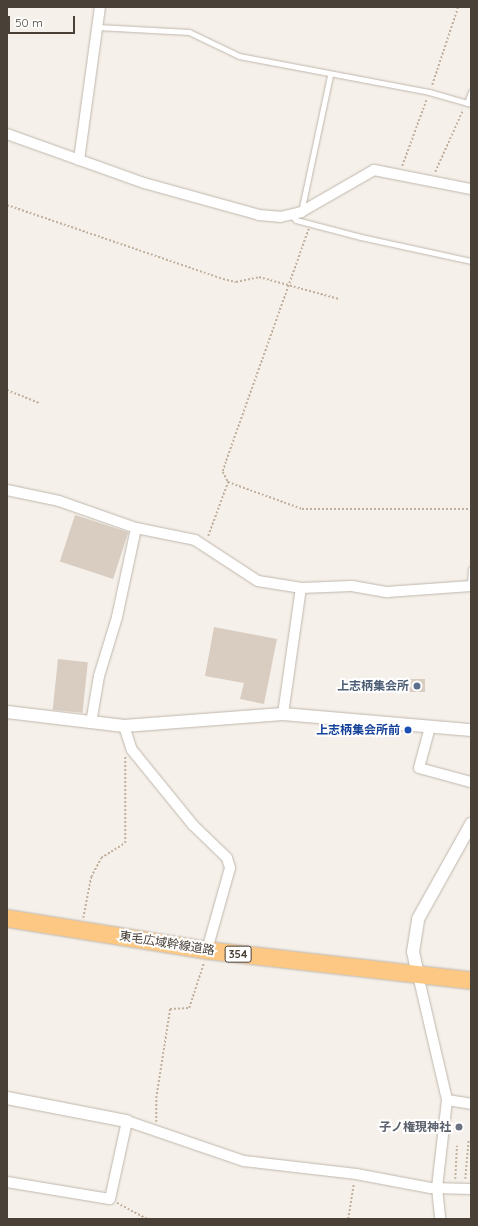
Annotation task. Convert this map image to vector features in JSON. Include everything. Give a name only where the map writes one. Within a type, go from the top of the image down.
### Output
[{"type":"highway","name":"東毛広域幹線道路","points":[[7,908],[82,920],[209,945]]},
{"type":"highway","name":"東毛広域幹線道路","points":[[7,918],[209,945],[417,970],[471,980]]},
{"type":"highway","name":"東毛広域幹線道路","points":[[417,970],[471,969]]},
{"type":"street","points":[[79,160],[100,7]]},
{"type":"street","points":[[7,134],[79,160],[236,210],[259,215],[291,215],[301,212],[374,170],[432,180],[471,189]]},
{"type":"street","points":[[7,490],[59,501],[136,528],[205,544],[258,581],[301,588],[352,586],[387,592],[470,586]]},
{"type":"street","points":[[91,723],[99,676],[117,617],[136,528]]},
{"type":"street","points":[[283,714],[301,588]]},
{"type":"street","points":[[7,712],[124,726],[283,714],[471,730]]},
{"type":"street","points":[[124,726],[127,743],[193,825],[227,858],[230,868],[209,945]]},
{"type":"street","points":[[430,727],[419,768],[471,782]]},
{"type":"street","points":[[440,1219],[437,1188],[447,1100],[417,970],[413,940],[418,919],[471,824]]},
{"type":"street","points":[[7,1098],[127,1121],[244,1161],[356,1174],[437,1188],[463,1189]]},
{"type":"street","points":[[447,1100],[471,1104]]},
{"type":"street","points":[[7,1182],[110,1199],[127,1121]]},
{"type":"lane","points":[[97,27],[189,32],[239,56],[469,103],[471,92]]},
{"type":"lane","points":[[301,212],[330,75]]},
{"type":"lane","points":[[291,215],[311,224],[471,261]]},
{"type":"lane","points":[[470,586],[471,569]]},
{"type":"path","points":[[432,180],[469,103]]},
{"type":"path","points":[[7,205],[223,279],[236,282],[259,277],[289,284],[339,299]]},
{"type":"path","points":[[311,224],[226,462],[223,472],[228,482],[302,509],[471,509]]},
{"type":"path","points":[[7,390],[39,403]]},
{"type":"path","points":[[205,544],[228,482]]},
{"type":"path","points":[[82,920],[91,877],[101,858],[126,843],[127,743]]},
{"type":"path","points":[[156,1131],[156,1098],[170,1009],[189,1008],[209,945]]},
{"type":"path","points":[[463,1189],[468,1141]]},
{"type":"path","points":[[457,1146],[463,1189]]},
{"type":"path","points":[[348,1219],[356,1174]]},
{"type":"path","points":[[110,1199],[147,1219]]},
{"type":"building","points":[[75,515],[128,532],[113,579],[60,562]]},
{"type":"building","points":[[214,627],[277,639],[264,704],[240,699],[244,683],[205,676]]},
{"type":"building","points":[[58,659],[88,662],[83,713],[53,710]]},
{"type":"building","name":"上志柄集会所","points":[[408,679],[425,679],[425,692],[408,692]]},
{"type":"place","name":"上志柄集会所","points":[[417,686]]},
{"type":"place","name":"上志柄集会所前","points":[[408,730]]},
{"type":"place","name":"子ノ権現神社","points":[[459,1127]]}]
